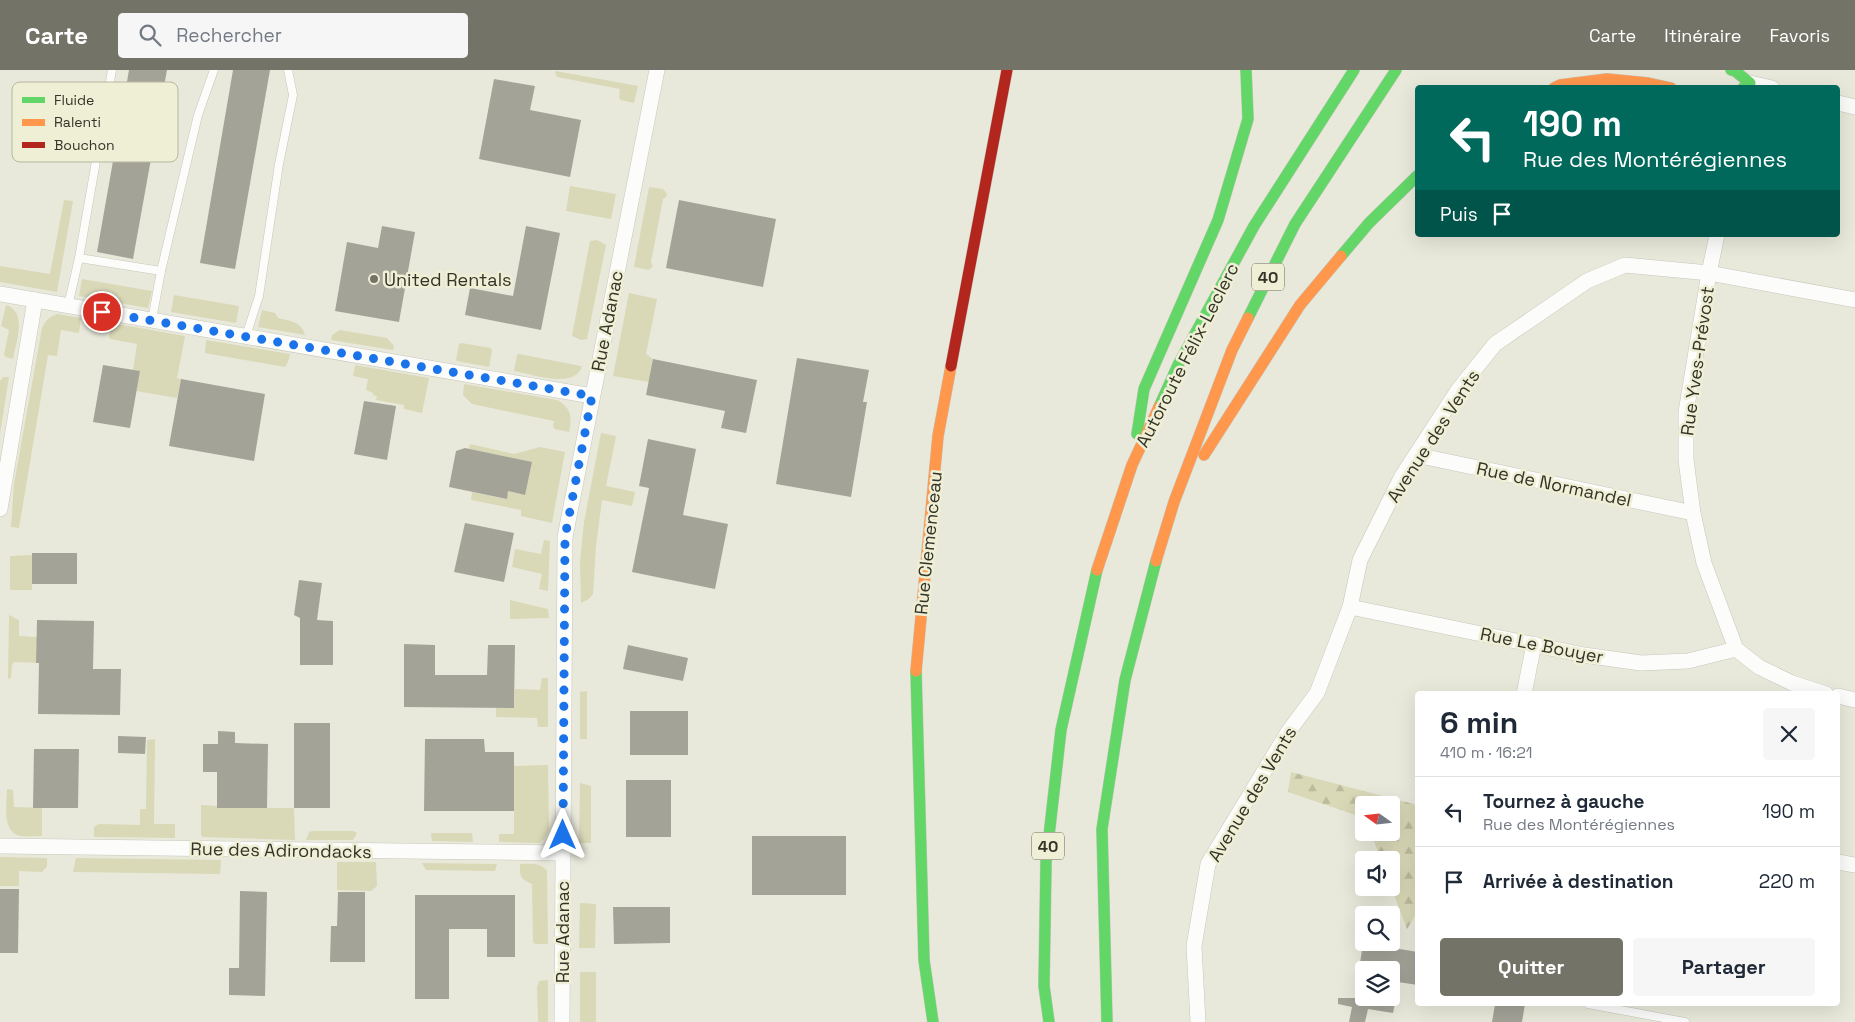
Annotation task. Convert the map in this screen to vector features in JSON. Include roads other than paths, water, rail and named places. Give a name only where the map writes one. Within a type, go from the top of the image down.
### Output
[{"type":"main road","name":"Rue Clemenceau","points":[[933,1022],[924,960],[916,664],[938,436],[1007,70]]},
{"type":"main road","points":[[1132,465],[1144,389],[1218,220],[1248,119],[1246,70]]},
{"type":"main road","name":"Autoroute Félix-Leclerc","points":[[1049,1022],[1044,986],[1046,862],[1061,730],[1093,582],[1132,465],[1178,365],[1254,226],[1354,70]]},
{"type":"main road","name":"40","points":[[1107,1022],[1102,829],[1125,680],[1146,595],[1174,502],[1232,350],[1294,224],[1396,70]]},
{"type":"main road","points":[[1731,70],[1748,82]]},
{"type":"main road","points":[[1560,85],[1607,80],[1657,85]]},
{"type":"main road","points":[[1174,502],[1300,305],[1369,223],[1415,178]]},
{"type":"street","name":"Rue Adanac","points":[[562,1022],[565,537],[657,70]]},
{"type":"street","points":[[1840,104],[1855,108]]},
{"type":"street","name":"Rue Yves-Prévost","points":[[1718,237],[1709,273],[1686,412],[1686,460],[1693,513],[1704,563],[1736,649]]},
{"type":"street","name":"Avenue des Vents","points":[[1198,1022],[1194,946],[1208,864],[1288,732],[1317,693],[1350,607],[1360,560],[1402,476],[1458,390],[1495,344],[1588,281],[1625,265],[1709,273],[1855,300]]},
{"type":"street","points":[[0,294],[592,396]]},
{"type":"street","points":[[0,509],[34,300]]},
{"type":"street","name":"Rue de Normandel","points":[[1416,456],[1693,513]]},
{"type":"street","name":"Rue Le Bouyer","points":[[1350,607],[1584,655],[1641,663],[1688,661],[1736,649]]},
{"type":"street","points":[[1525,691],[1534,644]]},
{"type":"street","points":[[1736,649],[1759,667],[1792,683],[1817,691]]},
{"type":"street","points":[[1840,696],[1855,700]]},
{"type":"street","name":"Rue des Adirondacks","points":[[0,846],[563,853]]},
{"type":"street","points":[[1840,862],[1855,865]]},
{"type":"lane","points":[[152,320],[161,271],[198,115],[214,70]]},
{"type":"lane","points":[[246,336],[258,296],[279,164],[293,95],[288,70]]},
{"type":"lane","points":[[68,306],[79,258],[96,162]]},
{"type":"lane","points":[[79,258],[161,271]]},
{"type":"lane","points":[[1599,1006],[1685,1022]]},
{"type":"place","name":"United Rentals","points":[[374,279]]}]
